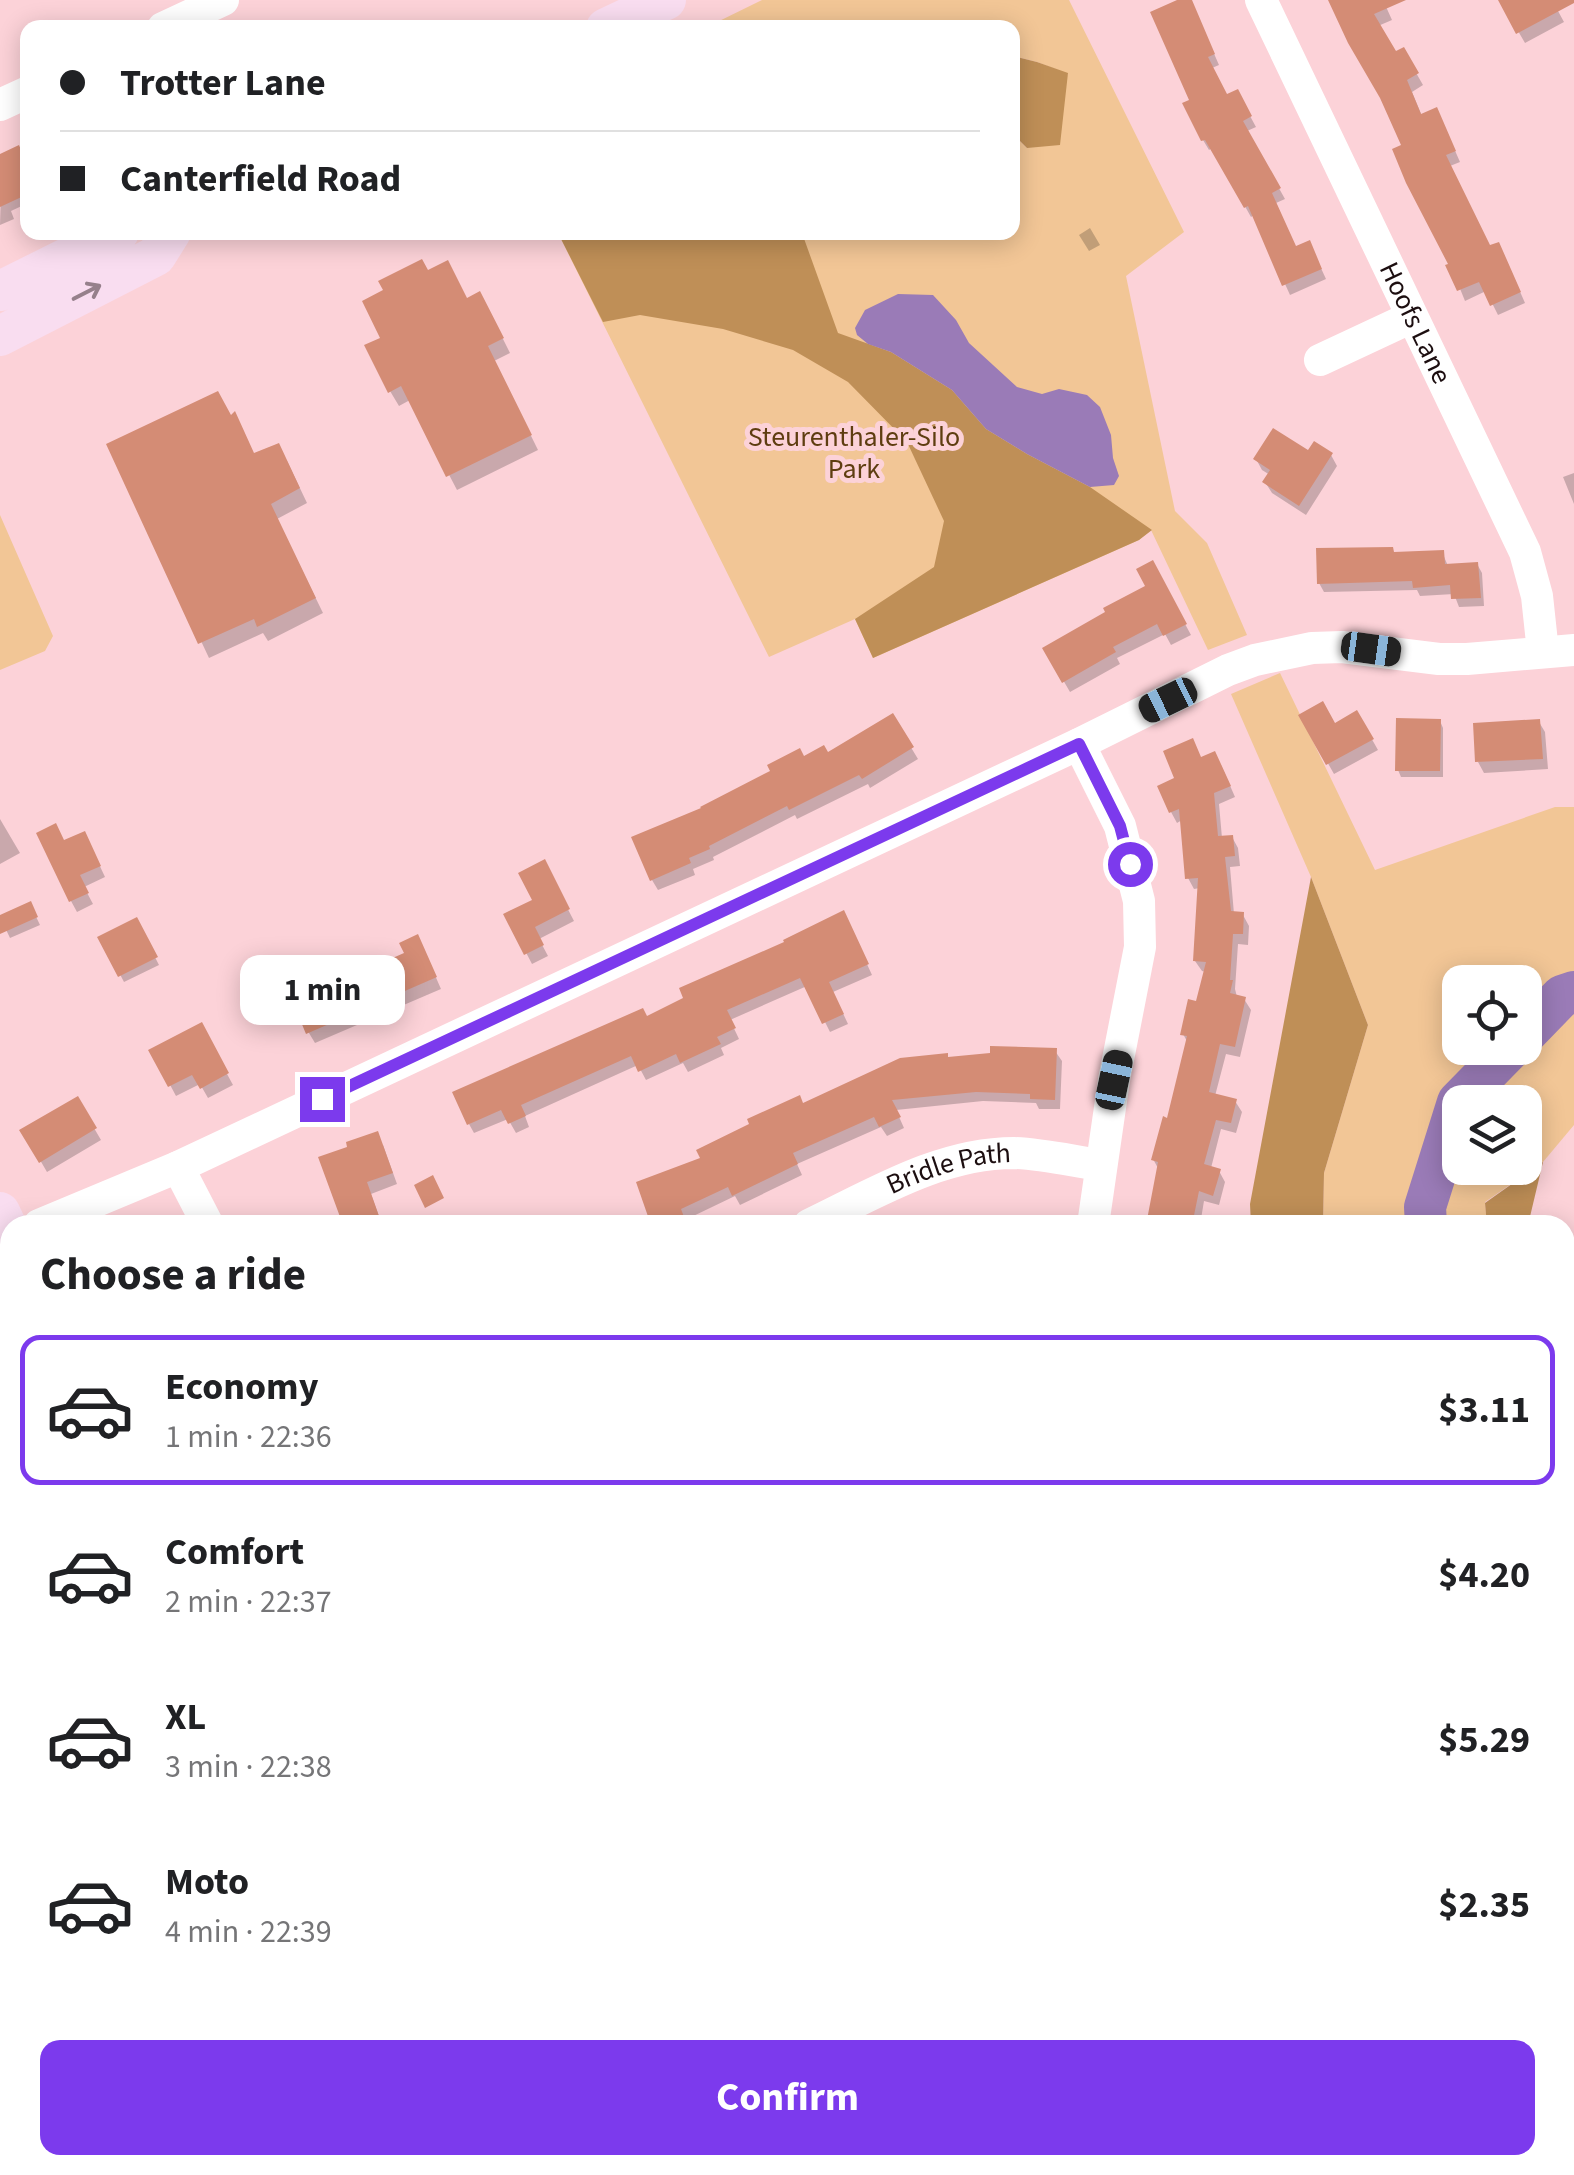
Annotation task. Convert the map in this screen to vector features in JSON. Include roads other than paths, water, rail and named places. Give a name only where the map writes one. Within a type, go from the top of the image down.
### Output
[{"type":"main road","points":[[623,20],[666,0]]},
{"type":"main road","points":[[0,292],[103,240]]},
{"type":"main road","points":[[0,336],[156,256],[167,240]]},
{"type":"street","points":[[166,20],[223,0]]},
{"type":"street","name":"Hoofs Lane","points":[[1261,0],[1525,552],[1559,651]]},
{"type":"street","points":[[1320,360],[1412,317]]},
{"type":"street","points":[[63,1215],[178,1167],[1079,744],[1228,670],[1284,653],[1342,647],[1439,659],[1559,651]]},
{"type":"street","points":[[1079,744],[1120,826],[1139,901],[1138,964],[1114,1080],[1094,1215]]},
{"type":"street","name":"Bridle Path","points":[[829,1215],[920,1172],[968,1157],[1013,1154],[1100,1165]]},
{"type":"street","points":[[178,1167],[203,1215]]},
{"type":"waterway","points":[[1542,1017],[1562,996],[1574,992]]},
{"type":"waterway","points":[[1425,1215],[1458,1102],[1494,1065]]},
{"type":"park label","name":"Steurenthaler-Silo Park","points":[[854,453]]}]
